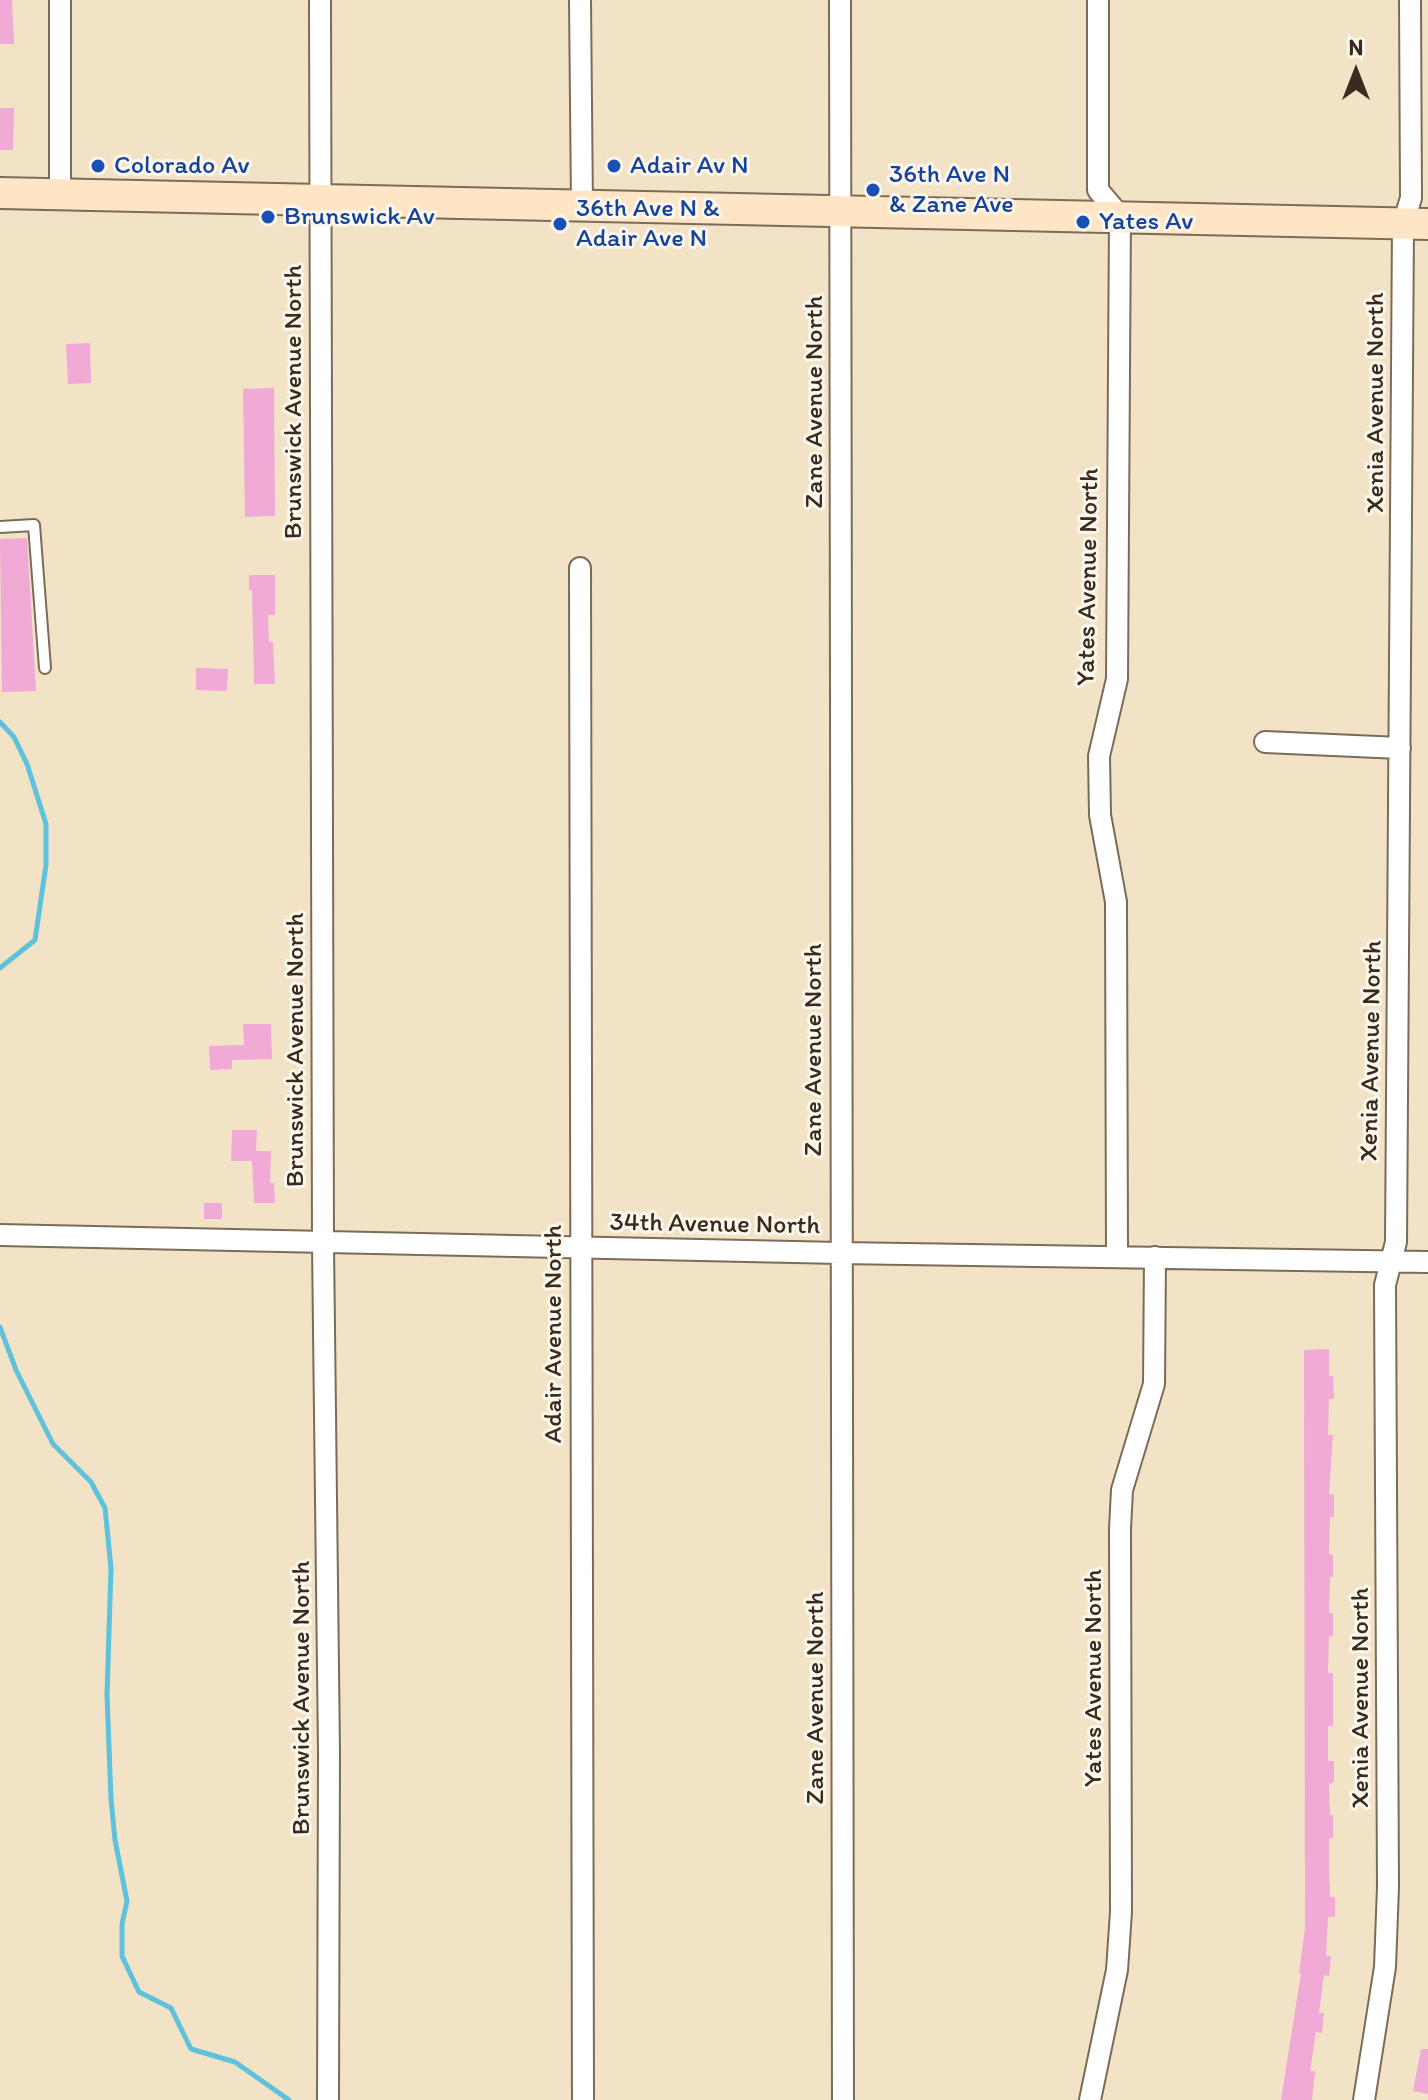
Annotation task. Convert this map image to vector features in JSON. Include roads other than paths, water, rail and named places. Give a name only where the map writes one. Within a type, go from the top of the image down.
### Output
[{"type":"street","points":[[60,0],[60,195]]},
{"type":"street","name":"Brunswick Avenue North","points":[[320,0],[328,2100]]},
{"type":"street","points":[[580,0],[582,206]]},
{"type":"street","name":"Zane Avenue North","points":[[840,0],[843,2100]]},
{"type":"street","points":[[1098,0],[1098,190],[1120,216]]},
{"type":"street","name":"Xenia Avenue North","points":[[1364,2100],[1385,1967],[1388,1887],[1385,1285],[1396,1242],[1400,748],[1416,224],[1411,198],[1410,0]]},
{"type":"street","points":[[0,193],[1416,224]]},
{"type":"street","name":"Yates Avenue North","points":[[1117,1256],[1116,902],[1100,815],[1099,756],[1117,679],[1120,216]]},
{"type":"street","name":"Adair Avenue North","points":[[580,568],[583,2100]]},
{"type":"street","points":[[1265,742],[1400,748]]},
{"type":"street","name":"34th Avenue North","points":[[0,1235],[323,1244],[1428,1262]]},
{"type":"street","name":"Yates Avenue North","points":[[1090,2100],[1117,1970],[1121,1912],[1122,1490],[1154,1384],[1155,1257]]},
{"type":"lane","points":[[0,527],[34,525],[45,668]]},
{"type":"waterway","points":[[0,722],[14,737],[27,764],[46,824],[46,865],[35,940],[0,968]]},
{"type":"waterway","points":[[0,1327],[16,1370],[53,1444],[91,1482],[105,1508],[111,1568],[107,1695],[111,1799],[115,1840],[127,1901],[122,1924],[122,1956],[139,1992],[171,2008],[191,2049],[235,2062],[289,2100]]},
{"type":"place","name":"Colorado Av","points":[[98,166]]},
{"type":"place","name":"Adair Av N","points":[[614,166]]},
{"type":"place","name":"36th Ave N & Zane Ave","points":[[873,190]]},
{"type":"place","name":"Brunswick Av","points":[[268,217]]},
{"type":"place","name":"Yates Av","points":[[1083,222]]},
{"type":"place","name":"36th Ave N & Adair Ave N","points":[[560,224]]}]
